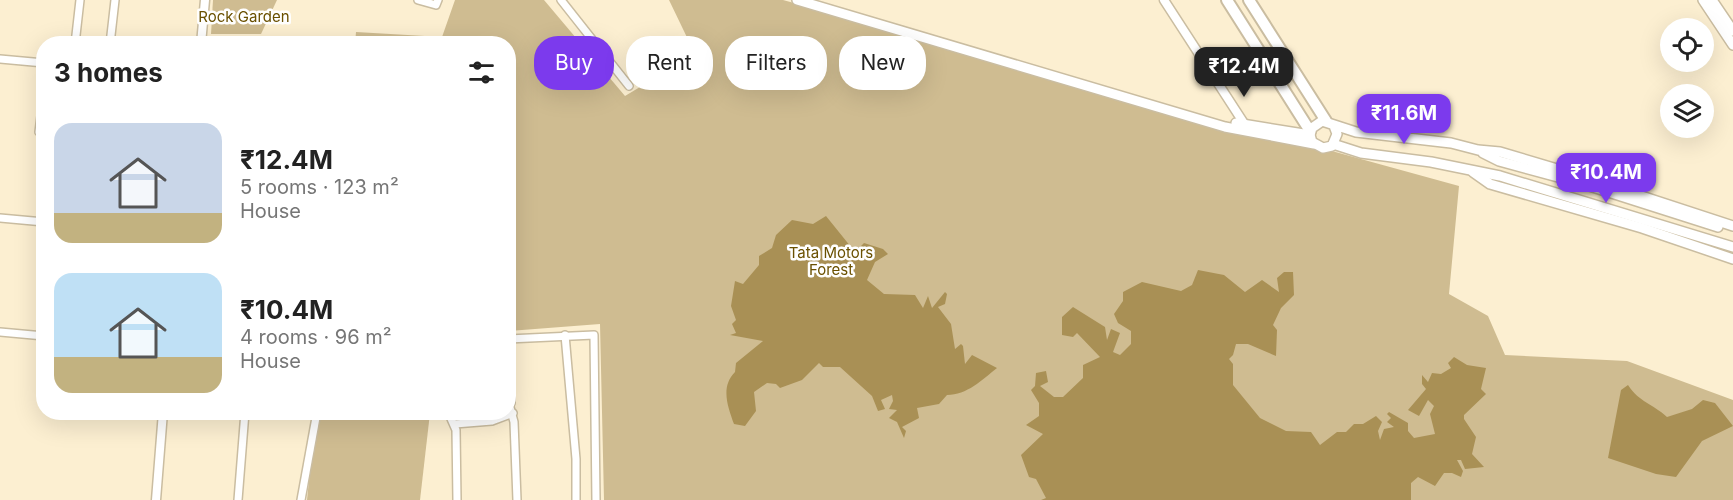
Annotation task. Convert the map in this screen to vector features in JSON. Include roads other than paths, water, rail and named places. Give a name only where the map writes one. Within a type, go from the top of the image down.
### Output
[{"type":"main road","points":[[797,0],[1248,130],[1323,148],[1333,144],[1361,153],[1500,176],[1733,247]]},
{"type":"main road","points":[[816,0],[969,48]]},
{"type":"main road","points":[[1227,0],[1310,133],[1314,144]]},
{"type":"main road","points":[[1249,0],[1337,134],[1333,144]]},
{"type":"main road","points":[[1704,0],[1733,45]]},
{"type":"main road","points":[[1713,0],[1733,31]]},
{"type":"main road","points":[[1720,0],[1733,20]]},
{"type":"main road","points":[[1310,133],[1318,122],[1330,123],[1356,132],[1451,143],[1478,150],[1500,152],[1733,226]]},
{"type":"main road","points":[[1248,130],[1310,133]]},
{"type":"main road","points":[[1478,150],[1499,161],[1580,183],[1733,232]]},
{"type":"main road","points":[[1468,169],[1490,184],[1642,228],[1733,259]]},
{"type":"street","points":[[76,36],[80,0]]},
{"type":"street","points":[[111,36],[115,0]]},
{"type":"street","points":[[202,36],[205,0]]},
{"type":"street","points":[[418,0],[436,4],[438,0]]},
{"type":"street","points":[[561,0],[626,82]]},
{"type":"street","points":[[1164,0],[1248,130]]},
{"type":"street","points":[[0,59],[36,62]]},
{"type":"street","points":[[0,218],[36,221]]},
{"type":"street","points":[[0,332],[36,335]]},
{"type":"street","points":[[516,338],[594,334],[596,500]]},
{"type":"street","points":[[565,335],[576,459],[576,500]]},
{"type":"street","points":[[156,500],[162,420]]},
{"type":"street","points":[[238,500],[244,420]]},
{"type":"street","points":[[301,500],[316,420]]},
{"type":"street","points":[[452,420],[457,500]]},
{"type":"street","points":[[454,424],[495,420]]},
{"type":"street","points":[[514,420],[518,467],[517,500]]},
{"type":"park label","name":"Rock Garden","points":[[244,17]]},
{"type":"park label","name":"Tata Motors Forest","points":[[831,262]]}]
